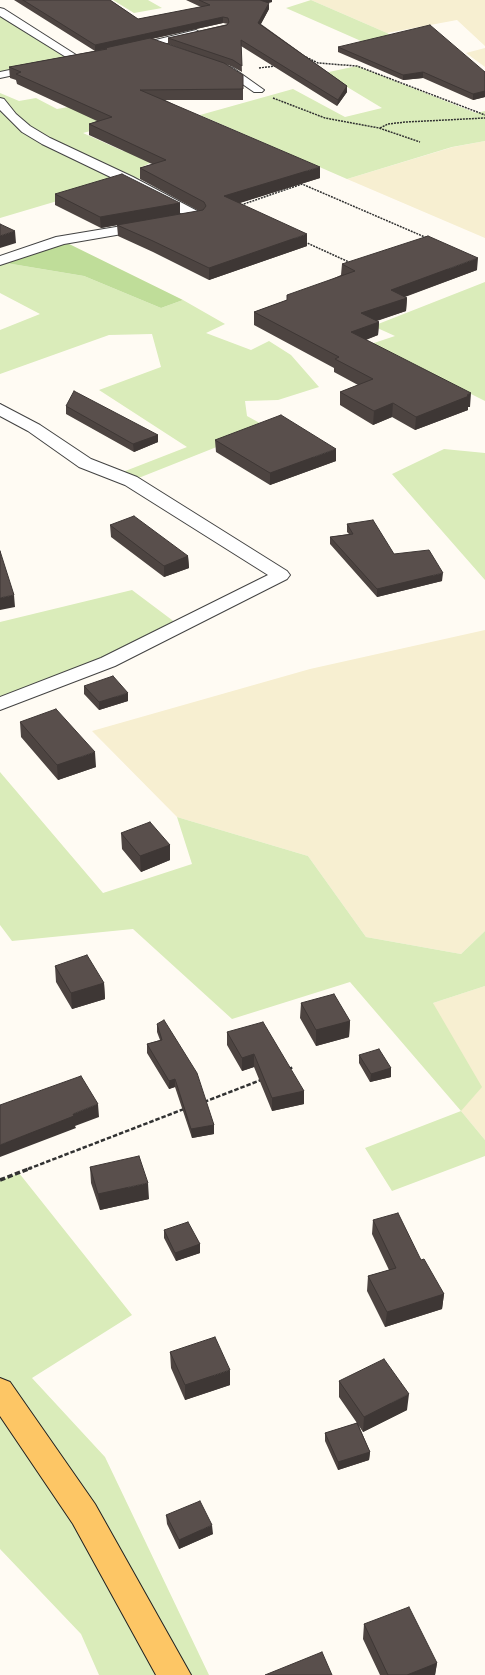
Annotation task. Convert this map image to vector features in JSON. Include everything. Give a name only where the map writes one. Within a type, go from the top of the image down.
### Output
[{"type":"main road","points":[[0,1391],[84,1514],[174,1675]]},
{"type":"street","points":[[0,11],[78,60]]},
{"type":"street","points":[[123,50],[209,30]]},
{"type":"street","points":[[152,44],[173,51]]},
{"type":"street","points":[[62,63],[93,57]]},
{"type":"street","points":[[208,63],[229,70],[258,90]]},
{"type":"street","points":[[0,74],[47,66]]},
{"type":"street","points":[[0,102],[12,117],[26,129],[46,141],[128,180],[198,217],[62,240],[0,261]]},
{"type":"street","points":[[0,409],[34,428],[85,463],[131,481],[281,575],[108,662],[0,704]]},
{"type":"path","points":[[305,56],[318,63]]},
{"type":"path","points":[[310,64],[318,63],[357,66],[485,117]]},
{"type":"path","points":[[229,70],[281,66]]},
{"type":"path","points":[[258,90],[280,102],[325,118],[379,128],[420,142]]},
{"type":"path","points":[[379,128],[388,124],[406,122],[485,117]]},
{"type":"path","points":[[239,206],[302,184],[432,240]]},
{"type":"path","points":[[303,241],[353,264]]},
{"type":"path","points":[[287,1070],[294,1067]]},
{"type":"path","points":[[197,1104],[264,1078]]},
{"type":"path","points":[[0,1180],[190,1107]]},
{"type":"shaded area","points":[[311,0],[485,0],[485,46],[457,20],[387,33]]},
{"type":"shaded area","points":[[485,48],[485,67],[466,53]]},
{"type":"shaded area","points":[[485,141],[485,238],[347,179],[453,147]]},
{"type":"shaded area","points":[[485,630],[485,931],[461,954],[366,937],[308,856],[177,817],[92,731],[310,669]]},
{"type":"shaded area","points":[[485,986],[485,1140],[461,1111],[433,1003]]},
{"type":"green space","points":[[113,0],[148,0],[162,8],[134,13]]},
{"type":"green space","points":[[311,0],[387,33],[408,48],[386,52],[286,8]]},
{"type":"green space","points":[[0,11],[78,60],[0,75]]},
{"type":"green space","points":[[357,66],[476,113],[485,111],[485,141],[452,147],[347,179],[200,115],[293,89],[345,117],[382,108],[324,73]]},
{"type":"green space","points":[[0,93],[19,101],[36,98],[57,109],[85,104],[179,107],[83,133],[123,151],[155,142],[166,155],[142,167],[159,176],[128,180],[0,218]]},
{"type":"green space","points":[[61,240],[183,300],[161,308],[84,276],[0,262]]},
{"type":"green space","points":[[0,262],[84,276],[161,308],[183,300],[225,324],[206,333],[251,350],[269,341],[291,355],[319,387],[278,400],[245,401],[247,416],[267,427],[131,481],[115,475],[187,447],[99,390],[161,367],[152,334],[109,335],[0,374],[0,330],[40,314],[0,293]]},
{"type":"green space","points":[[485,282],[485,401],[371,344],[395,336],[373,326]]},
{"type":"green space","points":[[444,449],[485,453],[485,580],[392,474]]},
{"type":"green space","points":[[132,590],[180,626],[0,704],[0,622]]},
{"type":"green space","points":[[0,772],[103,893],[192,864],[177,817],[308,856],[366,937],[461,954],[485,931],[485,986],[433,1003],[482,1087],[461,1111],[350,982],[232,1019],[133,929],[12,941],[0,925]]},
{"type":"green space","points":[[461,1111],[485,1140],[485,1156],[392,1191],[365,1148]]},
{"type":"green space","points":[[19,1173],[132,1315],[32,1378],[105,1457],[209,1675],[99,1675],[81,1634],[0,1549],[0,1180]]},
{"type":"building","points":[[23,0],[110,0],[138,19],[210,5],[199,0],[260,0],[269,3],[258,23],[347,86],[338,100],[241,40],[242,66],[233,60],[168,38],[227,25],[229,22],[228,18],[223,17],[95,45]]},
{"type":"building","points":[[430,25],[485,72],[485,91],[473,94],[423,72],[403,75],[338,47]]},
{"type":"building","points":[[150,38],[224,63],[243,75],[243,89],[140,90],[320,167],[224,196],[307,234],[209,268],[117,225],[203,210],[206,206],[204,202],[140,168],[166,160],[89,124],[112,117],[16,74],[21,72],[9,67],[107,49],[105,48]]},
{"type":"building","points":[[122,174],[180,203],[100,217],[55,194]]},
{"type":"building","points":[[0,224],[15,231],[0,236]]},
{"type":"building","points":[[428,236],[478,258],[391,290],[407,298],[361,313],[379,322],[351,332],[471,393],[467,395],[469,396],[416,417],[393,403],[374,411],[340,392],[373,379],[335,359],[339,357],[254,312],[287,300],[287,295],[355,271],[342,264]]},
{"type":"building","points":[[74,391],[158,435],[133,444],[66,406]]},
{"type":"building","points":[[281,415],[336,449],[270,473],[215,440]]},
{"type":"building","points":[[134,516],[188,556],[164,566],[110,525]]},
{"type":"building","points":[[373,520],[394,554],[429,550],[443,573],[377,589],[330,537],[353,534],[347,524]]},
{"type":"building","points":[[0,551],[14,595],[0,598]]},
{"type":"building","points":[[113,676],[128,693],[99,702],[84,686]]},
{"type":"building","points":[[56,709],[95,752],[57,765],[20,722]]},
{"type":"building","points":[[150,822],[170,845],[140,856],[121,833]]},
{"type":"building","points":[[87,955],[104,983],[71,993],[55,966]]},
{"type":"building","points":[[334,994],[350,1021],[316,1030],[301,1003]]},
{"type":"building","points":[[164,1020],[197,1073],[214,1125],[191,1129],[175,1079],[169,1081],[147,1044],[162,1040],[157,1024]]},
{"type":"building","points":[[263,1022],[304,1091],[272,1098],[254,1054],[242,1058],[227,1032]]},
{"type":"building","points":[[379,1049],[391,1068],[371,1074],[359,1055]]},
{"type":"building","points":[[81,1076],[98,1104],[73,1114],[74,1116],[0,1145],[0,1105]]},
{"type":"building","points":[[139,1156],[148,1183],[98,1194],[90,1167]]},
{"type":"building","points":[[398,1213],[421,1260],[424,1259],[444,1294],[387,1312],[368,1276],[396,1268],[373,1220]]},
{"type":"building","points":[[188,1222],[200,1244],[175,1253],[164,1230]]},
{"type":"building","points":[[215,1337],[230,1370],[185,1385],[170,1352]]},
{"type":"building","points":[[384,1359],[409,1394],[364,1417],[339,1381]]},
{"type":"building","points":[[357,1423],[370,1452],[338,1462],[325,1433]]},
{"type":"building","points":[[200,1501],[212,1525],[179,1540],[166,1515]]},
{"type":"building","points":[[409,1607],[437,1663],[407,1675],[388,1675],[364,1624]]},
{"type":"building","points":[[322,1652],[332,1675],[265,1675]]}]
